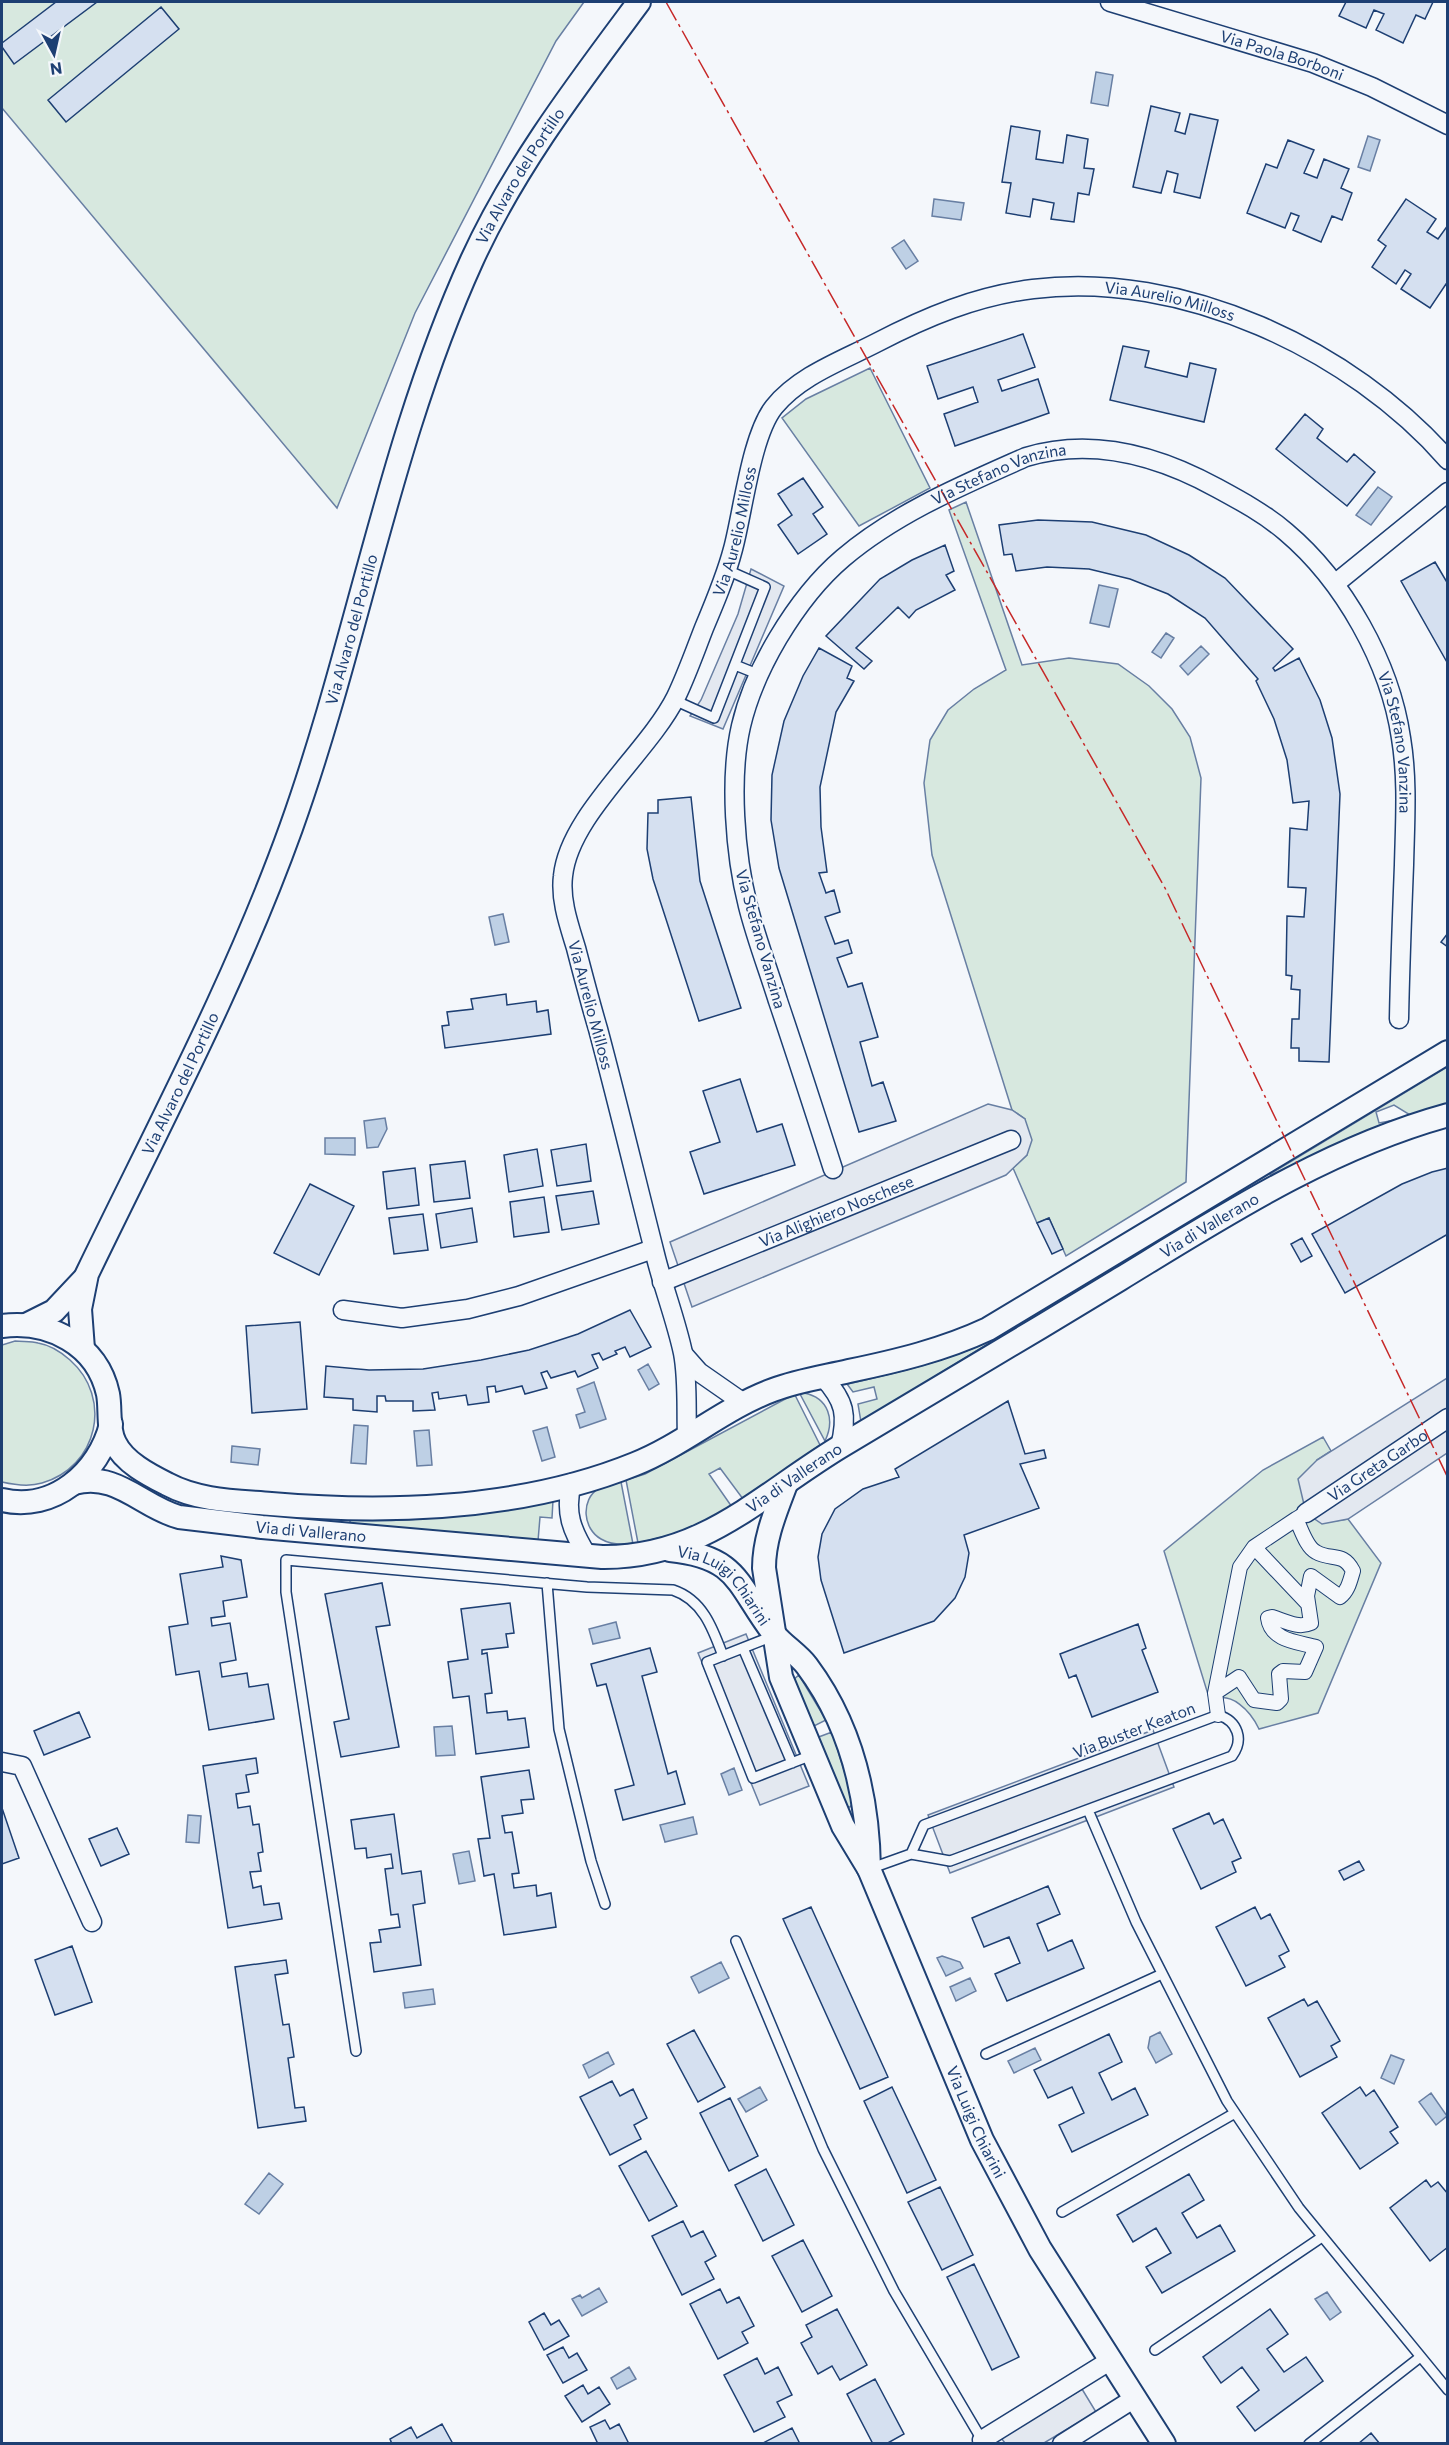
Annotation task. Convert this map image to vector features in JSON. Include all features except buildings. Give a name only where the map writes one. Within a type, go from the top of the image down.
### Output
[{"type":"street","name":"Via Alvaro del Portillo","points":[[83,1349],[80,1309],[87,1274],[209,1022],[260,911],[278,864],[307,779],[421,389],[471,264],[513,183],[547,128],[639,2]]},
{"type":"street","name":"Via Paola Borboni","points":[[1110,2],[1313,63],[1372,87],[1448,125]]},
{"type":"street","name":"Via Aurelio Milloss","points":[[687,1436],[684,1355],[662,1282],[609,1070],[564,907],[562,886],[568,852],[579,830],[674,700],[727,570],[758,440],[776,404],[792,389],[816,374],[918,322],[975,300],[1018,291],[1076,286],[1116,288],[1192,303],[1249,321],[1310,351],[1362,385],[1414,426],[1448,460]]},
{"type":"street","name":"Via Stefano Vanzina","points":[[833,1169],[751,915],[740,868],[735,824],[738,747],[746,708],[771,651],[799,606],[830,570],[854,549],[926,504],[1026,457],[1054,450],[1085,448],[1120,451],[1172,467],[1211,484],[1255,509],[1286,532],[1335,583],[1383,671],[1402,739],[1406,791],[1399,1019]]},
{"type":"street","points":[[1335,583],[1448,492]]},
{"type":"street","name":"Via di Vallerano","points":[[2,1326],[26,1325],[58,1332],[83,1349],[102,1376],[109,1397],[112,1438],[118,1450],[147,1473],[178,1489],[193,1494],[236,1501],[335,1508],[405,1508],[478,1502],[572,1484],[634,1465],[772,1390],[913,1357],[952,1345],[988,1329],[1448,1052]]},
{"type":"street","name":"Via di Vallerano","points":[[74,1482],[93,1480],[115,1484],[166,1513],[198,1520],[587,1556],[623,1556],[662,1549],[690,1541],[722,1526],[840,1446],[1290,1178],[1370,1141],[1448,1114]]},
{"type":"street","name":"Via Alighiero Noschese","points":[[662,1282],[1011,1140]]},
{"type":"street","points":[[343,1310],[402,1318],[468,1309],[519,1296],[654,1249]]},
{"type":"street","name":"Via Alvaro del Portillo","points":[[26,1325],[54,1311],[87,1274]]},
{"type":"street","name":"Via Aurelio Milloss","points":[[684,1355],[699,1372],[745,1404]]},
{"type":"street","points":[[823,1377],[836,1392],[844,1408],[845,1428],[840,1446]]},
{"type":"street","name":"Via Greta Garbo","points":[[1301,1516],[1448,1418]]},
{"type":"street","name":"Via di Vallerano","points":[[2,1500],[19,1503],[36,1501],[55,1495],[74,1482],[99,1454],[108,1437],[111,1424]]},
{"type":"street","points":[[572,1484],[568,1508],[570,1524],[587,1556]]},
{"type":"street","name":"Via Luigi Chiarini","points":[[775,1635],[764,1555],[768,1532],[786,1484]]},
{"type":"street","points":[[1215,1693],[1239,1677],[1254,1700],[1277,1703],[1281,1699],[1279,1674],[1283,1671],[1305,1672],[1316,1647],[1275,1634],[1269,1625],[1268,1618],[1272,1617],[1298,1626],[1311,1623],[1307,1596],[1311,1576],[1340,1597],[1345,1594],[1353,1571],[1349,1563],[1342,1558],[1317,1553],[1311,1548],[1301,1516],[1254,1548],[1240,1567],[1215,1693],[1218,1715]]},
{"type":"street","points":[[1254,1548],[1308,1604]]},
{"type":"street","name":"Via Luigi Chiarini","points":[[662,1549],[703,1555],[723,1565],[740,1581],[775,1635],[793,1669],[814,1754],[853,1813]]},
{"type":"street","name":"Via Luigi Chiarini","points":[[793,1669],[838,1718],[855,1761],[853,1813],[855,1847],[869,1869],[982,2140],[1040,2249],[1164,2444]]},
{"type":"street","points":[[2,1762],[22,1766],[92,1922]]},
{"type":"street","points":[[983,2442],[1111,2360]]},
{"type":"street","points":[[1062,2444],[1135,2398]]},
{"type":"lane","points":[[674,700],[714,718],[765,587],[727,570]]},
{"type":"lane","points":[[735,665],[760,675]]},
{"type":"lane","points":[[356,2051],[286,1592],[286,1560],[680,1592],[701,1608],[723,1656]]},
{"type":"lane","points":[[548,1583],[559,1730],[604,1905]]},
{"type":"lane","points":[[775,1635],[707,1662],[753,1778],[814,1754]]},
{"type":"lane","points":[[743,1648],[792,1763]]},
{"type":"lane","name":"Via Buster Keaton","points":[[869,1869],[911,1854],[950,1861],[1232,1756],[1239,1743],[1236,1728],[1230,1720],[1218,1715],[924,1825],[911,1854]]},
{"type":"lane","points":[[1089,1810],[1124,1897],[1235,2113],[1287,2192],[1419,2358],[1448,2390]]},
{"type":"lane","points":[[736,1941],[823,2149],[894,2291],[983,2442]]},
{"type":"lane","points":[[986,2054],[1162,1974]]},
{"type":"lane","points":[[1062,2212],[1235,2113]]},
{"type":"lane","points":[[1155,2350],[1322,2237]]},
{"type":"lane","points":[[1309,2444],[1419,2358]]},
{"type":"shaded area","points":[[2,2],[584,2],[556,41],[415,313],[337,508],[2,108]]},
{"type":"shaded area","points":[[870,368],[930,488],[859,526],[782,418],[806,399]]},
{"type":"shaded area","points":[[966,502],[1022,665],[1069,658],[1118,664],[1149,686],[1172,709],[1190,737],[1201,778],[1186,1182],[1066,1256],[1049,1218],[1037,1223],[1013,1168],[1027,1155],[1025,1119],[1012,1110],[932,855],[924,783],[930,740],[948,710],[974,689],[1006,670],[949,510]]},
{"type":"shaded area","points":[[751,569],[784,586],[723,729],[690,716],[701,700],[738,614]]},
{"type":"shaded area","points":[[1447,1067],[1447,1104],[1410,1115],[1394,1105],[1376,1112],[1379,1123],[1395,1120],[1270,1174]]},
{"type":"shaded area","points":[[988,1104],[1012,1110],[1025,1119],[1032,1140],[1027,1155],[1006,1175],[692,1307],[670,1242]]},
{"type":"shaded area","points":[[15,1341],[47,1345],[70,1360],[83,1376],[92,1393],[95,1411],[93,1430],[87,1447],[76,1462],[61,1475],[32,1485],[2,1482],[2,1345]]},
{"type":"shaded area","points":[[990,1341],[861,1422],[858,1404],[877,1399],[874,1387],[853,1392],[847,1384],[937,1361]]},
{"type":"shaded area","points":[[1447,1378],[1447,1453],[1348,1519],[1322,1524],[1306,1513],[1298,1479],[1317,1460]]},
{"type":"shaded area","points":[[804,1393],[819,1400],[828,1411],[829,1425],[825,1441],[800,1394]]},
{"type":"shaded area","points":[[795,1395],[820,1445],[743,1499],[720,1468],[709,1474],[732,1507],[683,1532],[638,1543],[626,1480],[645,1474]]},
{"type":"shaded area","points":[[1323,1437],[1331,1451],[1317,1460],[1322,1523],[1348,1519],[1381,1563],[1318,1713],[1259,1729],[1246,1710],[1233,1700],[1218,1698],[1210,1701],[1164,1551],[1263,1470]]},
{"type":"shaded area","points":[[621,1482],[633,1544],[605,1541],[595,1534],[587,1522],[587,1507],[593,1493],[601,1487]]},
{"type":"shaded area","points":[[553,1500],[552,1518],[540,1517],[538,1541],[349,1523],[351,1520],[377,1521],[453,1516]]},
{"type":"shaded area","points":[[746,1634],[809,1786],[760,1805],[698,1653]]},
{"type":"shaded area","points":[[799,1675],[826,1720],[812,1727],[793,1680]]},
{"type":"shaded area","points":[[1153,1730],[1174,1787],[950,1873],[928,1815]]},
{"type":"shaded area","points":[[832,1732],[854,1802],[850,1807],[846,1807],[816,1738]]},
{"type":"shaded area","points":[[1082,2389],[1096,2412],[1044,2443],[1005,2443],[1001,2438]]},
{"type":"water","points":[[1096,72],[1113,75],[1108,106],[1091,103]]},
{"type":"water","points":[[1368,136],[1380,140],[1370,171],[1358,167]]},
{"type":"water","points":[[934,199],[964,203],[961,220],[932,216]]},
{"type":"water","points":[[904,240],[918,261],[906,269],[892,248]]},
{"type":"water","points":[[1378,487],[1392,497],[1371,525],[1356,515]]},
{"type":"water","points":[[1099,585],[1118,589],[1109,627],[1090,623]]},
{"type":"water","points":[[1166,633],[1174,638],[1161,658],[1152,652]]},
{"type":"water","points":[[1201,646],[1209,654],[1188,675],[1180,666]]},
{"type":"water","points":[[503,914],[509,942],[495,945],[489,917]]},
{"type":"water","points":[[385,1118],[387,1129],[378,1147],[367,1148],[364,1121]]},
{"type":"water","points":[[325,1138],[355,1138],[355,1155],[325,1154]]},
{"type":"water","points":[[648,1364],[659,1384],[649,1390],[638,1370]]},
{"type":"water","points":[[594,1382],[606,1419],[580,1428],[576,1415],[585,1412],[577,1389]]},
{"type":"water","points":[[354,1425],[368,1426],[366,1464],[351,1463]]},
{"type":"water","points":[[547,1427],[555,1457],[542,1461],[533,1431]]},
{"type":"water","points":[[429,1430],[432,1465],[417,1466],[414,1431]]},
{"type":"water","points":[[232,1446],[260,1449],[258,1465],[231,1462]]},
{"type":"water","points":[[616,1622],[620,1638],[593,1644],[589,1629]]},
{"type":"water","points":[[452,1726],[455,1755],[436,1756],[434,1727]]},
{"type":"water","points":[[734,1768],[742,1790],[729,1795],[721,1774]]},
{"type":"water","points":[[188,1815],[201,1816],[199,1843],[186,1842]]},
{"type":"water","points":[[693,1817],[697,1834],[665,1842],[660,1825]]},
{"type":"water","points":[[469,1851],[475,1881],[459,1884],[453,1854]]},
{"type":"water","points":[[942,1956],[960,1962],[963,1968],[946,1976],[937,1958]]},
{"type":"water","points":[[721,1962],[729,1978],[699,1993],[691,1977]]},
{"type":"water","points":[[970,1978],[976,1991],[956,2001],[950,1987]]},
{"type":"water","points":[[433,1989],[435,2004],[405,2008],[403,1993]]},
{"type":"water","points":[[1160,2032],[1172,2054],[1156,2063],[1148,2048],[1150,2037]]},
{"type":"water","points":[[1035,2048],[1041,2060],[1014,2073],[1008,2061]]},
{"type":"water","points":[[608,2052],[614,2064],[589,2078],[583,2065]]},
{"type":"water","points":[[1391,2055],[1404,2060],[1394,2084],[1381,2078]]},
{"type":"water","points":[[760,2087],[767,2100],[746,2112],[738,2099]]},
{"type":"water","points":[[1431,2093],[1447,2116],[1436,2125],[1419,2102]]},
{"type":"water","points":[[269,2173],[283,2184],[259,2214],[245,2204]]},
{"type":"water","points":[[599,2288],[607,2302],[582,2316],[572,2299],[580,2295],[582,2298]]},
{"type":"water","points":[[1327,2292],[1341,2312],[1330,2320],[1315,2299]]},
{"type":"water","points":[[629,2367],[636,2379],[617,2389],[611,2378]]},
{"type":"power","points":[[666,2],[1165,888],[1448,1478]]}]
